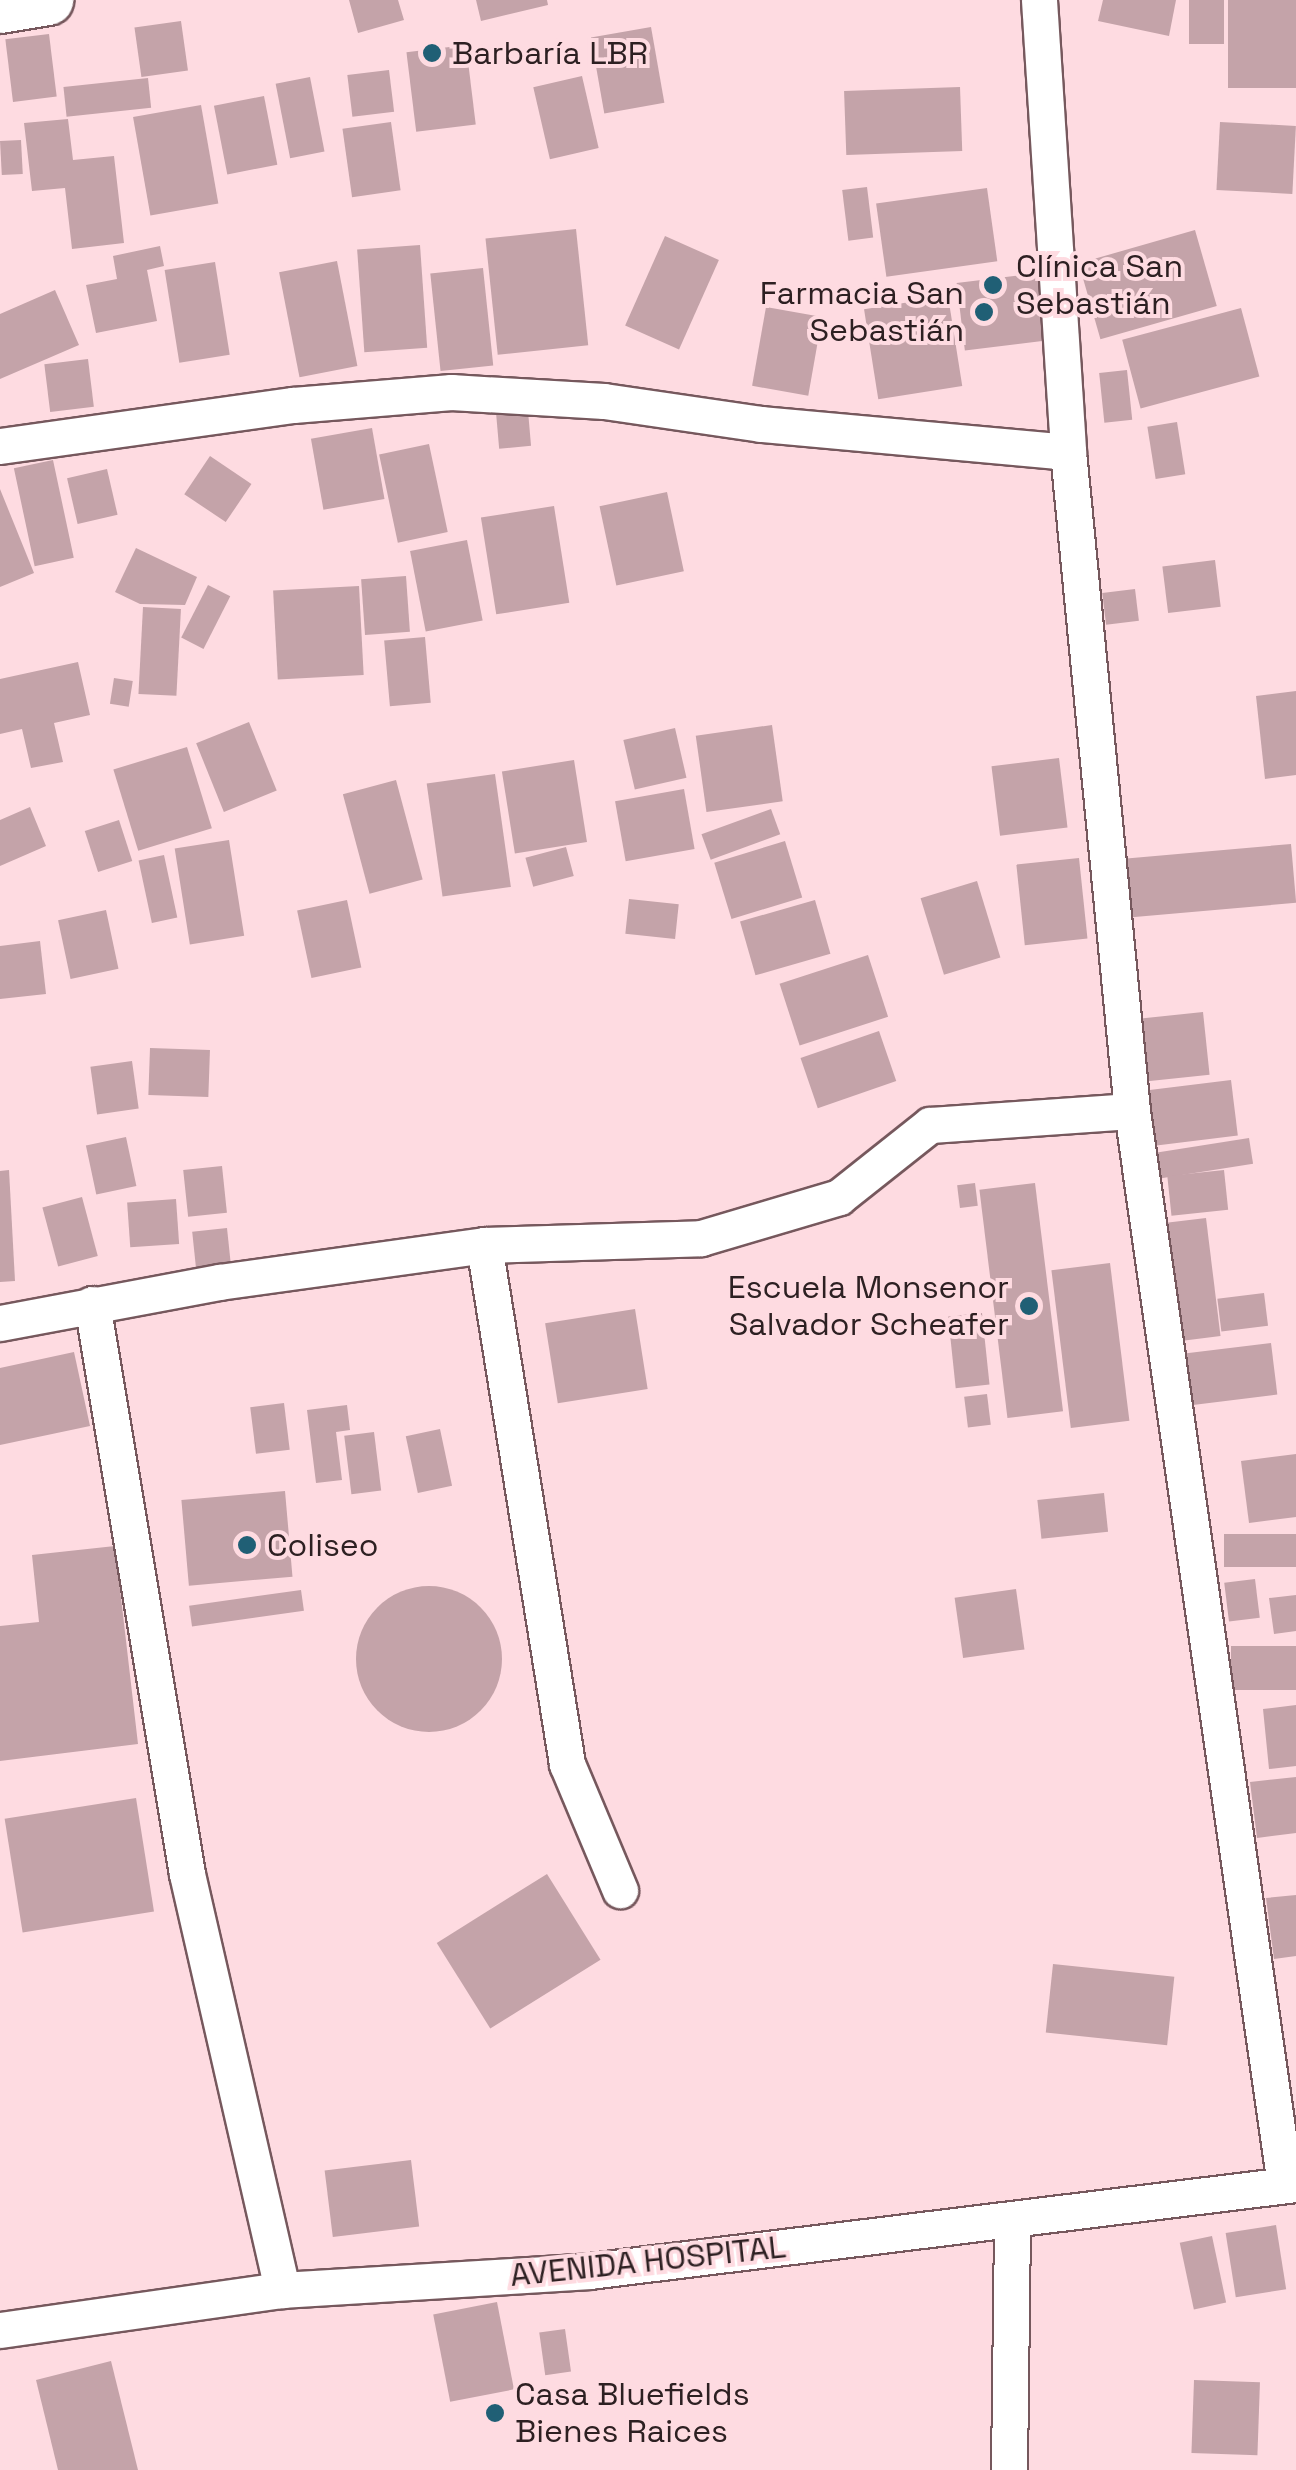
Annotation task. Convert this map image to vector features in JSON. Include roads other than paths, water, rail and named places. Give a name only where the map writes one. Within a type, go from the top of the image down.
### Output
[{"type":"street","points":[[0,8],[48,0]]},
{"type":"street","points":[[1039,0],[1068,452],[1132,1111],[1291,2184]]},
{"type":"street","points":[[0,446],[293,405],[451,392],[604,401],[761,424],[1068,452]]},
{"type":"street","points":[[0,1323],[92,1304],[484,1246],[701,1238],[839,1197],[930,1125],[1132,1111]]},
{"type":"street","points":[[484,1246],[566,1764],[620,1890]]},
{"type":"street","points":[[92,1304],[187,1874],[282,2290]]},
{"type":"street","name":"AVENIDA HOSPITAL","points":[[0,2330],[282,2290],[589,2271],[1291,2184]]},
{"type":"street","points":[[1009,2470],[1012,2219]]},
{"type":"place","name":"Barbaría LBR","points":[[432,53]]},
{"type":"place","name":"Clínica San Sebastián","points":[[993,285]]},
{"type":"place","name":"Farmacia San Sebastián","points":[[984,312]]},
{"type":"place","name":"Escuela Monsenor Salvador Scheafer","points":[[1029,1306]]},
{"type":"place","name":"Coliseo","points":[[247,1545]]},
{"type":"place","name":"Casa Bluefields Bienes Raices","points":[[495,2413]]}]
